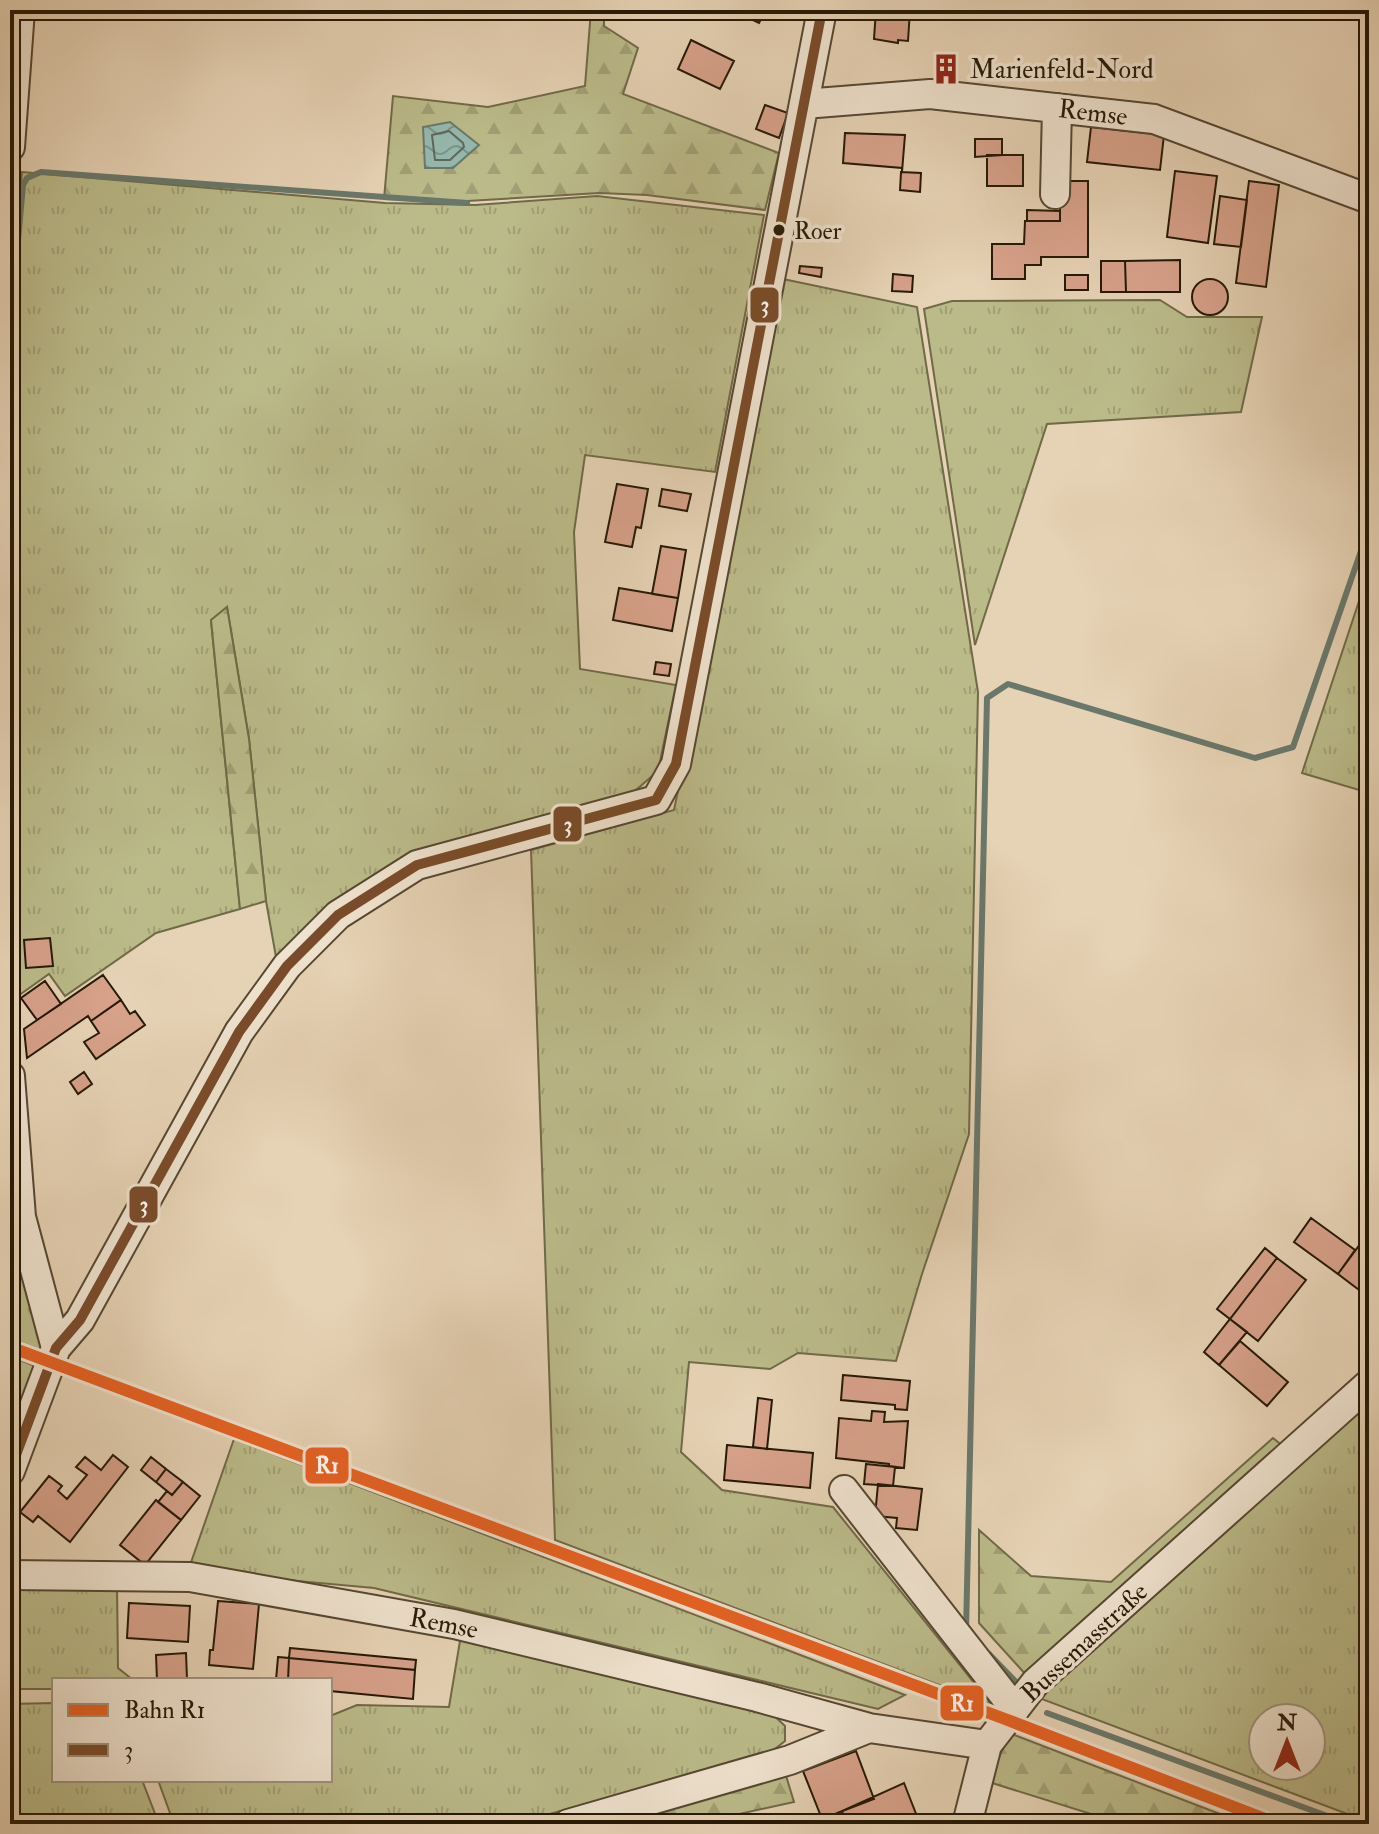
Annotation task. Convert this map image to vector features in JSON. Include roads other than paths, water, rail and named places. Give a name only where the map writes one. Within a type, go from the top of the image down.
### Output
[{"type":"street","points":[[10,147],[20,10]]},
{"type":"street","points":[[10,1471],[56,1348],[80,1320],[239,1032],[287,966],[338,915],[417,865],[656,800],[676,764],[822,10]]},
{"type":"street","name":"Remse","points":[[804,104],[930,94],[1154,119],[1369,199]]},
{"type":"street","points":[[1055,194],[1057,108]]},
{"type":"street","points":[[10,1076],[21,1217],[56,1348]]},
{"type":"street","name":"Bussemasstraße","points":[[987,1745],[1035,1683],[1369,1384]]},
{"type":"street","points":[[844,1490],[1014,1708]]},
{"type":"street","name":"Remse","points":[[10,1575],[190,1577],[454,1624],[757,1697],[869,1728]]},
{"type":"street","points":[[568,1824],[790,1760],[869,1728],[987,1745],[967,1824]]},
{"type":"water","points":[[450,122],[479,145],[453,168],[425,168],[423,127]]},
{"type":"waterway","points":[[15,274],[23,185],[27,178],[41,172],[467,203]]},
{"type":"waterway","points":[[966,1632],[987,698],[1008,684],[1255,758],[1293,747],[1369,528]]},
{"type":"waterway","points":[[989,1654],[1019,1685]]},
{"type":"waterway","points":[[1047,1713],[1349,1824]]},
{"type":"rail line","name":"R1","points":[[10,1347],[1278,1824]]},
{"type":"place","name":"Marienfeld-Nord","points":[[946,69]]},
{"type":"place","name":"Roer","points":[[779,230]]}]
